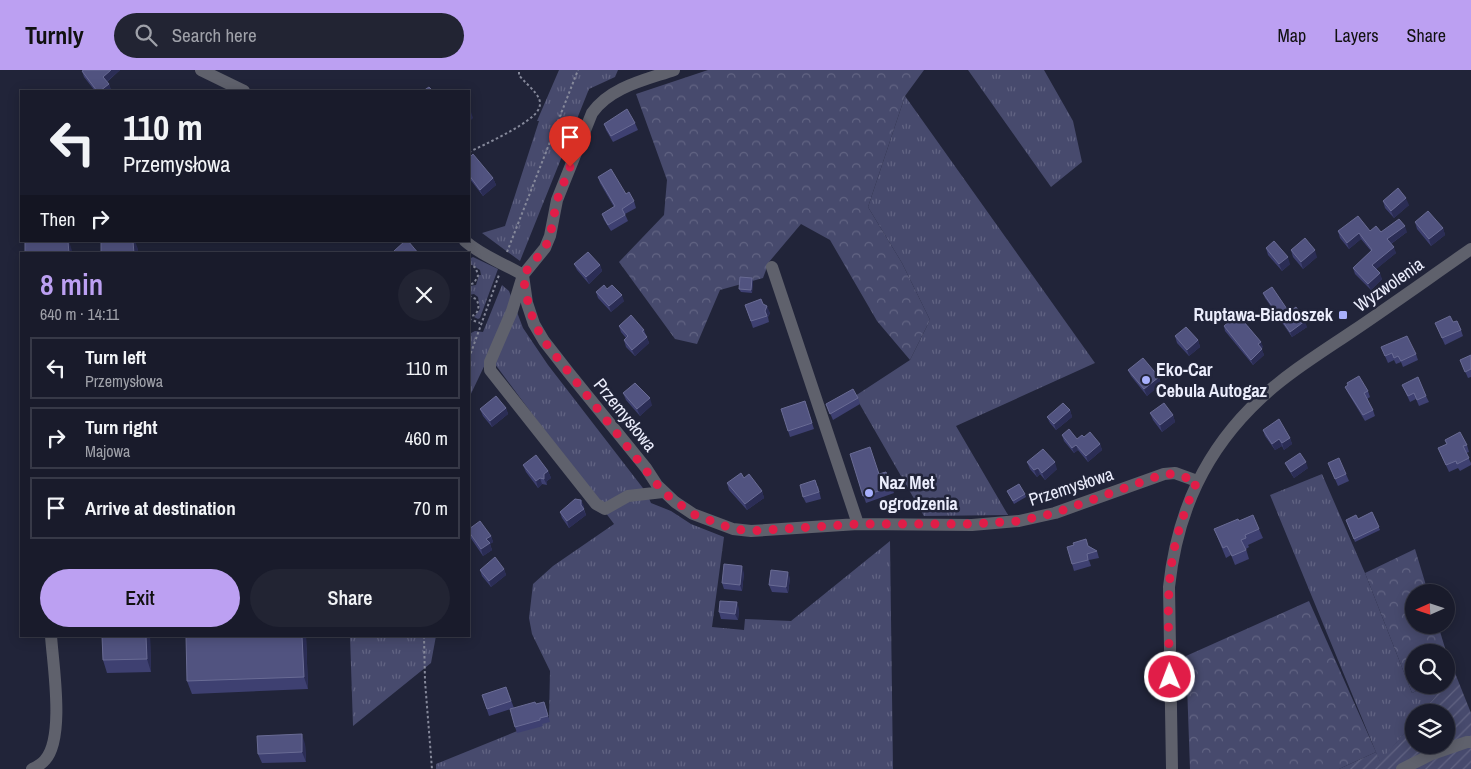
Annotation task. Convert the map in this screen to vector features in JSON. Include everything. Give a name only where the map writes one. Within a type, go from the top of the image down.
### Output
[{"type":"street","points":[[201,70],[242,90]]},
{"type":"street","points":[[663,492],[628,496],[605,509],[596,504],[490,370],[490,362],[512,311],[523,275],[545,248],[550,236],[557,200],[592,113],[599,102],[616,91],[674,70]]},
{"type":"street","points":[[466,242],[482,254],[503,263],[523,275]]},
{"type":"street","name":"Wyzwolenia","points":[[1172,769],[1169,587],[1172,561],[1180,525],[1197,481],[1225,436],[1262,397],[1471,249]]},
{"type":"street","points":[[772,267],[858,524]]},
{"type":"street","name":"Przemysłowa","points":[[523,275],[527,303],[534,324],[544,341],[663,492],[693,514],[733,529],[751,531],[858,524],[972,524],[1019,521],[1055,513],[1164,474],[1175,474],[1197,481]]},
{"type":"street","points":[[32,769],[46,760],[53,744],[56,725],[51,637]]},
{"type":"street","points":[[1402,769],[1432,754],[1471,742]]},
{"type":"path","points":[[470,151],[513,129],[533,117],[538,111],[539,98],[518,75],[519,70]]},
{"type":"path","points":[[470,355],[480,323],[578,70]]},
{"type":"path","points":[[470,265],[476,268],[477,278],[474,283],[470,285]]},
{"type":"path","points":[[472,276],[477,278]]},
{"type":"path","points":[[470,296],[476,299],[479,308],[475,315],[470,318]]},
{"type":"path","points":[[470,318],[480,323]]},
{"type":"path","points":[[424,637],[425,680],[432,769]]},
{"type":"green space","points":[[559,70],[618,70],[615,77],[589,89],[520,261],[482,233],[505,226],[539,121],[537,121]]},
{"type":"green space","points":[[708,70],[924,70],[905,96],[868,207],[902,263],[930,320],[910,360],[877,321],[830,240],[801,224],[769,262],[763,278],[720,290],[697,344],[675,339],[619,262],[664,215],[667,180],[636,94]]},
{"type":"green space","points":[[968,70],[1044,70],[1073,121],[1082,162],[1051,187]]},
{"type":"green space","points":[[905,96],[1095,363],[956,426],[1008,515],[924,516],[855,396],[910,360],[930,320],[902,263],[868,207]]},
{"type":"green space","points":[[473,257],[498,269],[478,319],[474,317],[480,309],[478,297],[474,294],[470,295],[470,286],[476,285],[479,275],[481,275],[480,270],[470,264],[470,258]]},
{"type":"green space","points":[[502,285],[509,291],[523,328],[548,365],[646,492],[651,503],[671,511],[691,524],[724,537],[712,627],[744,630],[745,619],[791,621],[890,541],[893,769],[436,769],[436,764],[549,718],[550,671],[532,634],[529,618],[533,584],[553,566],[614,524],[489,356],[470,396],[470,334],[475,331],[483,332]]},
{"type":"green space","points":[[1322,474],[1365,573],[1405,675],[1405,694],[1437,694],[1429,704],[1405,704],[1405,733],[1380,762],[1270,495]]},
{"type":"green space","points":[[1415,549],[1426,584],[1405,584],[1405,634],[1441,634],[1444,644],[1405,644],[1405,675],[1365,573]]},
{"type":"green space","points":[[1309,601],[1376,752],[1339,769],[1190,769],[1186,656]]},
{"type":"green space","points":[[350,637],[436,637],[431,663],[353,726]]},
{"type":"green space","points":[[1455,673],[1471,713],[1471,769],[1339,769],[1376,752],[1380,761],[1405,732],[1405,754],[1455,754],[1455,704],[1429,704],[1437,694],[1455,694]]},
{"type":"building","points":[[111,70],[103,77],[109,84],[101,90],[96,90],[82,71]]},
{"type":"building","points":[[627,109],[635,123],[611,136],[604,124]]},
{"type":"building","points":[[473,154],[493,178],[480,190],[470,176],[470,157]]},
{"type":"building","points":[[611,169],[626,194],[629,192],[634,201],[622,209],[625,215],[608,225],[602,214],[615,206],[598,177]]},
{"type":"building","points":[[1398,188],[1406,198],[1391,211],[1383,201]]},
{"type":"building","points":[[1428,211],[1443,228],[1429,239],[1415,222]]},
{"type":"building","points":[[1358,216],[1370,231],[1376,226],[1381,232],[1399,219],[1405,226],[1387,239],[1394,247],[1372,265],[1380,273],[1368,284],[1353,268],[1372,250],[1359,233],[1347,243],[1338,231]]},
{"type":"building","points":[[1305,238],[1315,250],[1301,262],[1291,250]]},
{"type":"building","points":[[1274,241],[1288,257],[1279,264],[1266,248]]},
{"type":"building","points":[[25,242],[68,242],[69,252],[25,252]]},
{"type":"building","points":[[101,242],[133,242],[134,252],[101,252]]},
{"type":"building","points":[[404,242],[409,242],[417,252],[395,252]]},
{"type":"building","points":[[588,252],[600,265],[586,277],[574,264]]},
{"type":"building","points":[[740,277],[752,278],[751,290],[739,289]]},
{"type":"building","points":[[604,285],[607,289],[612,285],[622,295],[609,306],[596,292]]},
{"type":"building","points":[[1272,287],[1289,312],[1296,307],[1305,321],[1290,332],[1263,293]]},
{"type":"building","points":[[761,299],[763,304],[767,306],[765,311],[767,316],[751,321],[745,305]]},
{"type":"building","points":[[1239,313],[1261,342],[1258,344],[1262,349],[1251,360],[1224,326]]},
{"type":"building","points":[[631,315],[644,330],[642,331],[647,337],[632,350],[624,340],[628,336],[619,326]]},
{"type":"building","points":[[1450,316],[1453,322],[1457,321],[1461,330],[1442,338],[1435,323]]},
{"type":"building","points":[[1186,327],[1198,340],[1187,350],[1175,336]]},
{"type":"building","points":[[1407,336],[1416,354],[1401,361],[1398,356],[1394,358],[1392,353],[1385,356],[1381,347]]},
{"type":"building","points":[[1471,355],[1471,369],[1465,372],[1460,360]]},
{"type":"building","name":"Eko-Car Cebula Autogaz","points":[[1143,358],[1159,377],[1144,389],[1128,370]]},
{"type":"building","points":[[1359,376],[1368,391],[1364,393],[1373,410],[1363,415],[1345,387],[1348,385],[1347,383]]},
{"type":"building","points":[[1418,377],[1426,396],[1417,400],[1414,393],[1408,396],[1402,385]]},
{"type":"building","points":[[635,383],[650,398],[637,409],[623,393]]},
{"type":"building","points":[[853,389],[858,398],[830,414],[826,404]]},
{"type":"building","points":[[496,396],[506,408],[490,421],[480,409]]},
{"type":"building","points":[[805,401],[812,423],[788,431],[781,409]]},
{"type":"building","points":[[1063,403],[1070,410],[1054,424],[1047,417]]},
{"type":"building","points":[[1164,403],[1173,415],[1160,425],[1150,413]]},
{"type":"building","points":[[1279,419],[1290,438],[1282,443],[1279,439],[1272,444],[1263,430]]},
{"type":"building","points":[[1069,429],[1077,439],[1082,435],[1084,437],[1090,432],[1100,444],[1086,456],[1076,445],[1072,448],[1062,435]]},
{"type":"building","points":[[1460,432],[1467,445],[1463,446],[1469,458],[1457,464],[1456,461],[1446,465],[1438,448],[1447,444],[1445,440]]},
{"type":"building","points":[[870,447],[879,474],[886,472],[891,487],[863,496],[850,454]]},
{"type":"building","points":[[1043,449],[1055,462],[1042,473],[1038,468],[1034,470],[1027,462]]},
{"type":"building","points":[[1300,453],[1306,462],[1291,472],[1285,463]]},
{"type":"building","points":[[536,455],[548,471],[544,474],[544,479],[540,478],[536,481],[523,465]]},
{"type":"building","points":[[1339,458],[1346,474],[1335,479],[1328,463]]},
{"type":"building","points":[[741,473],[744,478],[749,474],[762,491],[745,504],[727,483]]},
{"type":"building","points":[[815,480],[819,492],[803,497],[800,485]]},
{"type":"building","points":[[1019,484],[1025,494],[1013,501],[1007,491]]},
{"type":"building","points":[[575,499],[581,500],[581,505],[584,509],[567,521],[560,512]]},
{"type":"building","points":[[1372,512],[1379,527],[1354,539],[1346,520],[1356,515],[1358,519]]},
{"type":"building","points":[[1253,515],[1259,529],[1245,535],[1246,538],[1241,540],[1246,550],[1232,556],[1227,546],[1223,548],[1214,529]]},
{"type":"building","points":[[480,521],[491,536],[486,539],[490,543],[481,549],[470,533],[470,528]]},
{"type":"building","points":[[1086,539],[1088,546],[1097,551],[1087,554],[1088,560],[1072,564],[1067,547]]},
{"type":"building","points":[[495,557],[504,569],[489,581],[480,570]]},
{"type":"building","points":[[724,564],[742,566],[740,585],[722,583]]},
{"type":"building","points":[[771,570],[788,572],[786,587],[769,585]]},
{"type":"building","points":[[720,601],[737,602],[735,614],[719,612]]},
{"type":"building","points":[[102,637],[146,637],[147,659],[103,660]]},
{"type":"building","points":[[186,637],[302,637],[304,677],[187,681]]},
{"type":"building","points":[[506,687],[511,701],[487,709],[482,695]]},
{"type":"building","points":[[535,702],[536,704],[544,702],[548,716],[515,727],[510,709]]},
{"type":"building","points":[[302,734],[302,752],[258,754],[257,736]]},
{"type":"place","name":"Ruptawa-Biadoszek","points":[[1343,315]]},
{"type":"place","name":"Eko-Car Cebula Autogaz","points":[[1146,380]]},
{"type":"place","name":"Naz Met ogrodzenia","points":[[869,493]]},
{"type":"route","points":[[570,167],[557,200],[550,236],[545,248],[523,275],[527,303],[534,324],[544,341],[646,468],[663,492],[693,514],[733,529],[751,531],[858,524],[972,524],[1019,521],[1055,513],[1164,474],[1175,474],[1197,481],[1180,525],[1172,561],[1169,587],[1170,677]]}]
